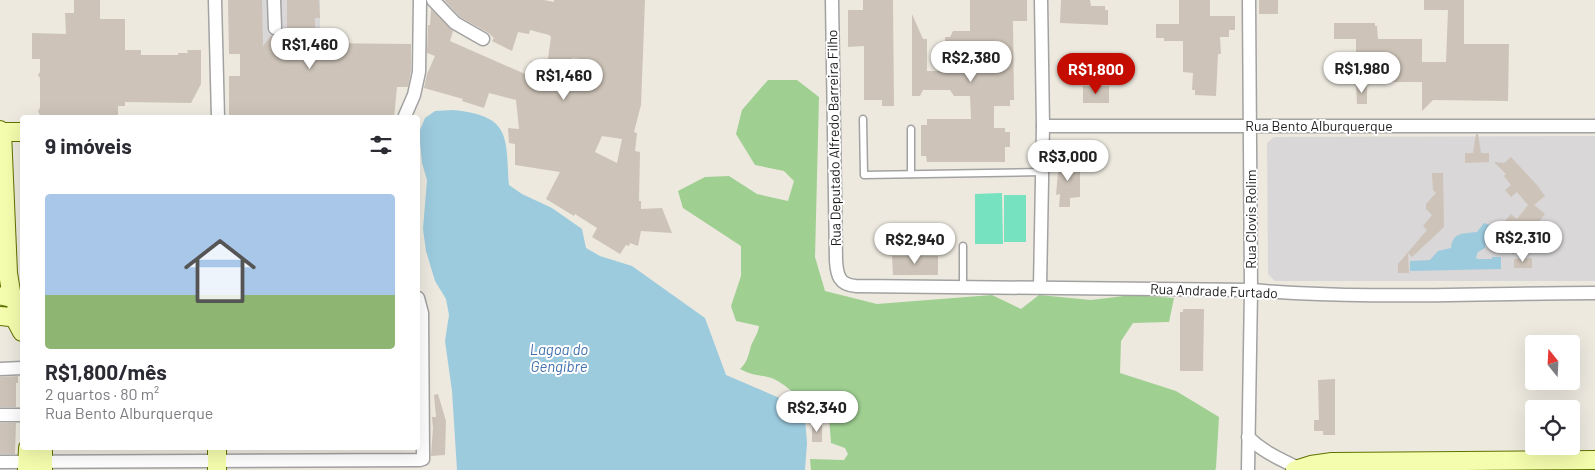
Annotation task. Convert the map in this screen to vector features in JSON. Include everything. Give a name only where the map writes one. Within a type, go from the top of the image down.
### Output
[{"type":"street","points":[[215,0],[218,115]]},
{"type":"street","points":[[274,0],[275,28]]},
{"type":"street","points":[[405,115],[414,94],[419,72],[420,0]]},
{"type":"street","points":[[433,0],[455,23],[484,40]]},
{"type":"street","name":"Rua Deputado Alfredo Barreira Filho","points":[[832,0],[837,275]]},
{"type":"street","points":[[1040,0],[1043,126],[1040,287]]},
{"type":"street","name":"Rua Clovis Rolim","points":[[1248,470],[1251,290],[1249,0]]},
{"type":"street","name":"Rua Bento Alburquerque","points":[[1043,126],[1595,126]]},
{"type":"street","points":[[20,132],[1,131],[8,273],[12,307],[20,327]]},
{"type":"street","name":"Rua Andrade Furtado","points":[[837,275],[839,279],[851,286],[1251,290],[1353,296],[1595,293]]},
{"type":"street","points":[[0,462],[35,460],[217,459],[386,465],[423,459],[422,314],[420,306]]},
{"type":"street","points":[[0,368],[20,368]]},
{"type":"street","points":[[0,415],[20,415]]},
{"type":"street","points":[[1248,437],[1265,452],[1296,469],[1332,462],[1595,460]]},
{"type":"lane","points":[[863,119],[864,174],[1042,172]]},
{"type":"lane","points":[[911,129],[911,174]]},
{"type":"lane","points":[[963,246],[963,287]]},
{"type":"shaded area","points":[[229,0],[320,0],[320,45],[230,45]]},
{"type":"shaded area","points":[[1595,136],[1595,281],[1275,281],[1268,274],[1267,143],[1274,137]]},
{"type":"green space","points":[[768,80],[797,80],[819,97],[815,257],[825,291],[877,304],[992,295],[1021,309],[1039,295],[1091,300],[1132,295],[1174,298],[1169,322],[1133,323],[1121,341],[1120,373],[1176,391],[1219,417],[1215,470],[811,470],[810,459],[844,460],[848,454],[845,448],[831,443],[829,417],[814,410],[774,379],[740,369],[745,363],[759,326],[736,321],[731,306],[741,276],[741,246],[683,208],[678,191],[705,177],[729,176],[757,194],[788,201],[794,181],[784,171],[755,165],[736,134],[742,110]]},
{"type":"green space","points":[[1002,193],[1003,244],[975,244],[975,194]]},
{"type":"green space","points":[[1004,195],[1026,195],[1026,242],[1004,242]]},
{"type":"water","name":"Lagoa do Gengibre","points":[[453,110],[472,113],[485,117],[495,123],[505,140],[509,185],[522,194],[552,208],[582,229],[586,248],[600,256],[632,266],[705,318],[726,375],[782,399],[805,419],[807,443],[805,470],[457,470],[452,391],[445,341],[449,315],[446,299],[435,281],[426,251],[423,229],[427,180],[422,163],[420,130],[425,118],[435,111]]},
{"type":"water","points":[[1484,223],[1493,226],[1495,232],[1486,240],[1485,248],[1478,252],[1476,257],[1477,259],[1492,259],[1492,257],[1501,257],[1501,269],[1410,271],[1410,261],[1430,260],[1438,251],[1451,248],[1457,236],[1464,233],[1477,232]]},
{"type":"building","points":[[74,0],[100,0],[100,19],[125,19],[125,50],[141,50],[141,55],[178,55],[178,53],[188,53],[187,50],[201,50],[201,84],[191,103],[125,102],[125,106],[118,106],[118,115],[40,115],[38,111],[40,108],[40,78],[38,75],[40,72],[40,59],[32,59],[32,33],[66,34],[65,13],[74,13]]},
{"type":"building","points":[[228,0],[262,0],[263,46],[272,35],[276,36],[287,48],[287,0],[319,0],[320,18],[315,18],[315,43],[411,44],[411,71],[408,87],[397,87],[394,115],[229,115],[229,76],[240,76],[240,54],[229,54]]},
{"type":"building","points":[[444,0],[544,0],[554,2],[554,0],[645,0],[641,105],[634,132],[637,133],[635,151],[640,152],[639,201],[641,201],[641,209],[662,208],[672,233],[641,231],[638,246],[630,243],[629,246],[626,245],[620,254],[592,237],[597,228],[546,199],[560,172],[515,165],[515,144],[509,143],[508,128],[519,129],[516,100],[489,93],[484,108],[462,101],[463,99],[424,88],[427,74],[435,56],[427,53],[428,25],[430,25],[431,9],[453,31],[450,41],[525,74],[531,61],[547,66],[551,37],[549,35],[530,30],[529,34],[518,32],[512,51],[492,41],[494,38],[487,32],[460,17]],"holes":[[[572,58],[589,60],[588,83],[585,82],[582,88],[565,77]],[[602,136],[622,139],[617,163],[595,152]]]},
{"type":"building","points":[[863,0],[893,0],[894,106],[882,106],[882,100],[864,100],[864,46],[848,47],[848,10],[863,10]]},
{"type":"building","points":[[970,0],[1027,0],[1027,21],[1013,21],[1014,100],[1010,100],[1010,106],[994,106],[994,128],[1005,128],[1005,132],[1010,132],[1010,147],[1005,147],[1005,162],[927,162],[926,156],[921,156],[921,125],[927,125],[927,119],[971,119],[970,96],[954,96],[950,90],[923,90],[920,96],[912,96],[912,14],[923,39],[927,39],[927,71],[946,71],[945,37],[950,37],[953,31],[970,31]]},
{"type":"building","points":[[1061,0],[1090,0],[1091,6],[1105,6],[1105,10],[1108,10],[1108,25],[1060,23]]},
{"type":"building","points":[[1179,0],[1210,0],[1210,16],[1235,16],[1235,30],[1229,30],[1229,37],[1220,37],[1221,54],[1218,54],[1216,96],[1195,95],[1195,90],[1192,90],[1193,73],[1183,72],[1183,41],[1164,41],[1164,38],[1156,38],[1156,24],[1179,24]]},
{"type":"building","points":[[1259,0],[1278,0],[1278,14],[1259,14]]},
{"type":"building","points":[[1424,0],[1464,0],[1464,44],[1509,44],[1508,101],[1433,100],[1422,111],[1422,82],[1389,82],[1389,52],[1356,53],[1356,39],[1334,39],[1334,23],[1375,23],[1378,39],[1422,39],[1422,62],[1446,62],[1448,10],[1424,10]]},
{"type":"building","points":[[1356,84],[1367,84],[1367,104],[1357,104]]},
{"type":"building","points":[[1083,86],[1109,86],[1109,103],[1083,103]]},
{"type":"building","points":[[1476,134],[1478,134],[1481,153],[1489,153],[1489,162],[1465,163],[1465,153],[1473,153]]},
{"type":"building","points":[[1511,157],[1545,196],[1534,205],[1545,214],[1513,255],[1505,248],[1497,248],[1506,236],[1504,234],[1511,226],[1505,221],[1511,214],[1517,219],[1528,205],[1517,192],[1511,197],[1505,190],[1511,185],[1504,176],[1506,174],[1494,162],[1504,163]]},
{"type":"building","points":[[1059,161],[1080,161],[1080,197],[1070,198],[1070,207],[1059,207],[1060,194],[1056,195]]},
{"type":"building","points":[[1432,173],[1443,173],[1444,227],[1412,257],[1408,253],[1409,273],[1398,273],[1398,264],[1427,230],[1423,226],[1432,215],[1426,209],[1426,204],[1436,193],[1433,190]]},
{"type":"building","points":[[892,256],[938,256],[938,275],[893,275]]},
{"type":"building","points":[[1532,258],[1532,268],[1514,268],[1514,259]]},
{"type":"building","points":[[1183,309],[1204,309],[1203,371],[1180,371],[1180,312],[1183,312]]},
{"type":"building","points":[[18,376],[18,383],[16,383],[16,407],[0,407],[0,377]]},
{"type":"building","points":[[1335,379],[1335,435],[1323,435],[1323,431],[1314,431],[1314,420],[1319,420],[1318,380]]},
{"type":"building","points":[[438,394],[446,421],[445,455],[431,456],[432,417],[436,417],[434,395]]},
{"type":"building","points":[[0,423],[16,423],[15,454],[0,454]]},
{"type":"building","points":[[812,423],[822,423],[822,442],[812,442]]}]
